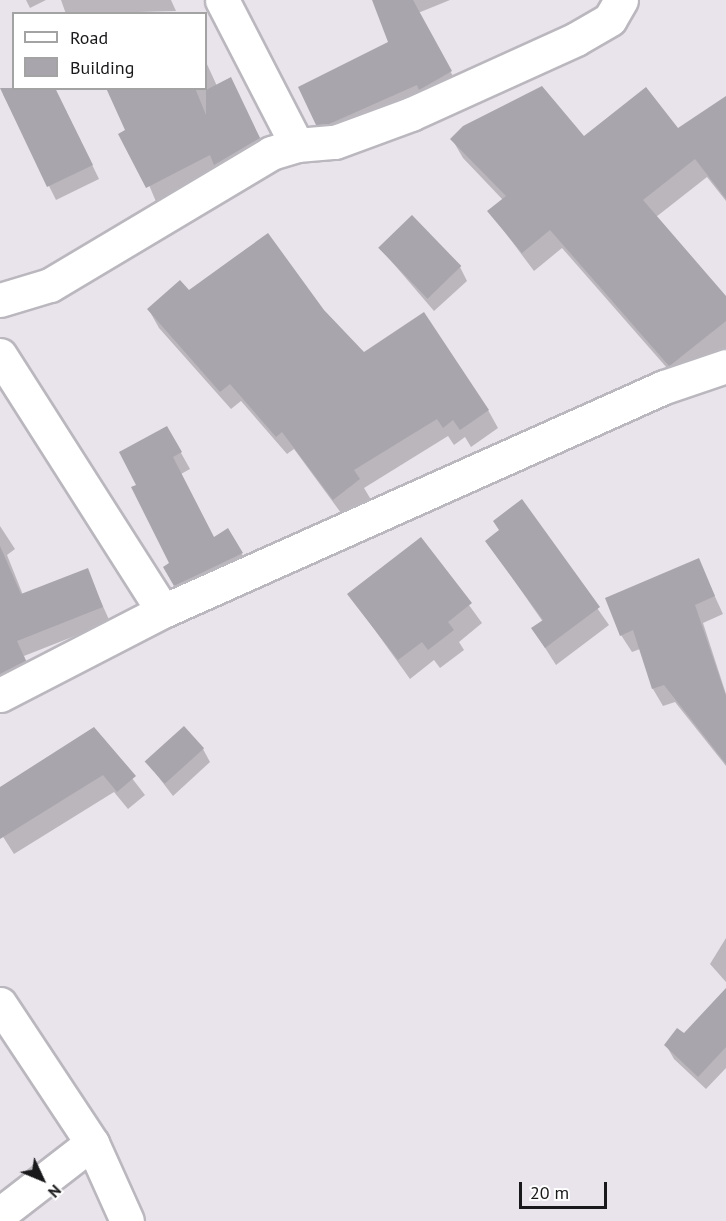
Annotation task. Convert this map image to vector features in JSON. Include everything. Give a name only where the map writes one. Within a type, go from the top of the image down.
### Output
[{"type":"street","points":[[222,0],[297,145]]},
{"type":"street","points":[[0,300],[50,285],[271,153],[297,145],[335,142],[491,79],[610,19],[621,0]]},
{"type":"street","points":[[0,355],[163,611]]},
{"type":"street","points":[[0,695],[163,611],[664,387],[726,366]]},
{"type":"street","points":[[0,1004],[92,1143],[127,1221]]},
{"type":"street","points":[[0,1214],[92,1143]]},
{"type":"building","points":[[372,0],[413,0],[452,71],[419,90],[417,85],[329,124],[316,125],[298,87],[388,42]]},
{"type":"building","points":[[231,77],[260,138],[214,165],[210,155],[146,188],[118,134],[125,130],[107,90],[196,90],[206,115],[207,89]]},
{"type":"building","points":[[542,86],[584,136],[646,87],[678,128],[726,96],[726,199],[695,159],[643,200],[726,296],[726,321],[669,366],[550,230],[522,253],[487,211],[506,196],[450,139],[463,126]]},
{"type":"building","points":[[0,88],[56,90],[93,165],[47,187]]},
{"type":"building","points":[[412,215],[461,266],[428,299],[378,248]]},
{"type":"building","points":[[268,233],[324,310],[364,352],[424,312],[489,410],[460,430],[453,420],[443,428],[437,419],[354,470],[360,479],[333,500],[282,432],[276,437],[230,384],[220,392],[147,309],[180,280],[189,290]]},
{"type":"building","points":[[167,426],[182,452],[173,457],[214,537],[228,528],[243,553],[174,586],[163,567],[169,563],[131,487],[136,485],[119,452]]},
{"type":"building","points":[[522,499],[600,607],[545,648],[531,628],[543,620],[485,541],[499,530],[493,521]]},
{"type":"building","points":[[421,537],[472,603],[448,622],[454,630],[428,650],[422,642],[398,660],[347,594]]},
{"type":"building","points":[[0,546],[21,594],[88,568],[103,607],[17,641],[26,661],[0,674]]},
{"type":"building","points":[[699,558],[715,596],[695,605],[726,696],[726,764],[664,685],[652,689],[633,630],[620,636],[605,598]]},
{"type":"building","points":[[184,726],[204,748],[165,784],[145,761]]},
{"type":"building","points":[[94,727],[136,776],[117,792],[103,775],[0,839],[0,787]]},
{"type":"building","points":[[726,988],[726,1047],[698,1077],[664,1045],[677,1028],[684,1033]]}]
